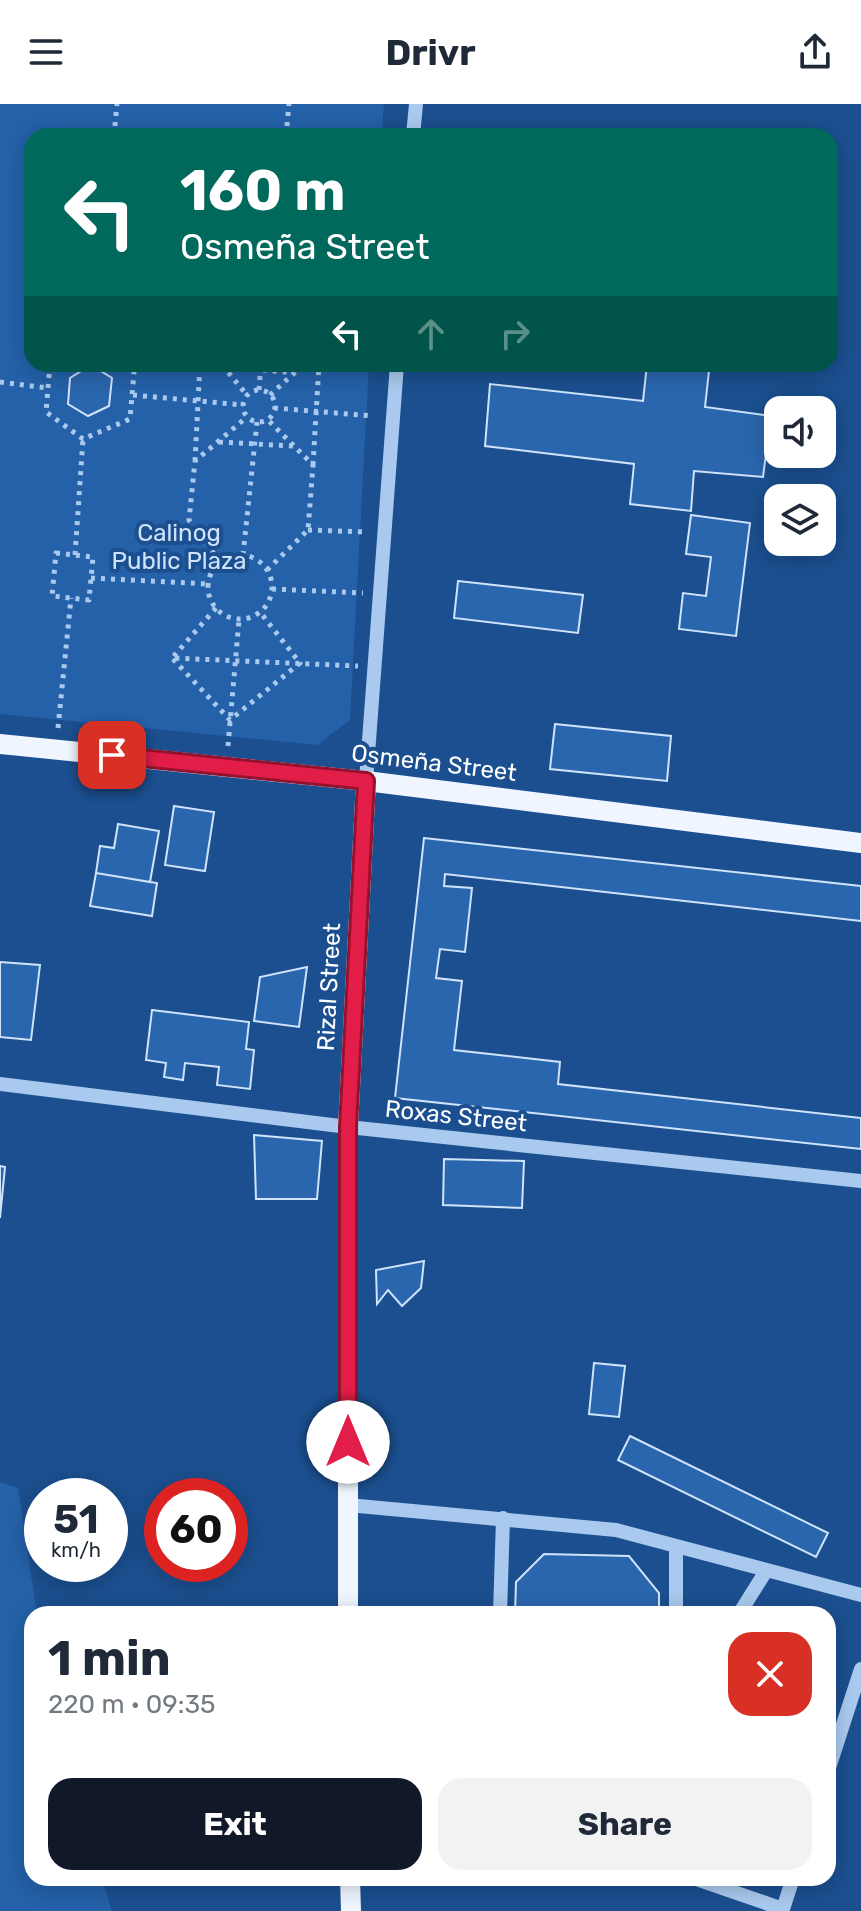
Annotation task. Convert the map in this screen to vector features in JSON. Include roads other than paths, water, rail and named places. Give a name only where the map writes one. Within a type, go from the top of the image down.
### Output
[{"type":"main road","name":"Osmeña Street","points":[[0,744],[366,781],[861,843]]},
{"type":"main road","name":"Rizal Street","points":[[348,1606],[348,1127],[366,781]]},
{"type":"main road","points":[[350,1886],[351,1911]]},
{"type":"street","points":[[414,128],[416,104]]},
{"type":"street","name":"Rizal Street","points":[[366,781],[396,372]]},
{"type":"street","name":"Roxas Street","points":[[0,1084],[348,1127],[861,1181]]},
{"type":"street","points":[[348,1505],[616,1530],[861,1595]]},
{"type":"street","points":[[500,1606],[503,1518]]},
{"type":"street","points":[[676,1547],[676,1606]]},
{"type":"street","points":[[744,1606],[766,1571]]},
{"type":"street","points":[[836,1746],[861,1669]]},
{"type":"street","points":[[716,1886],[783,1909],[790,1886]]},
{"type":"park label","name":"Calinog Public Plaza","points":[[179,547]]}]
